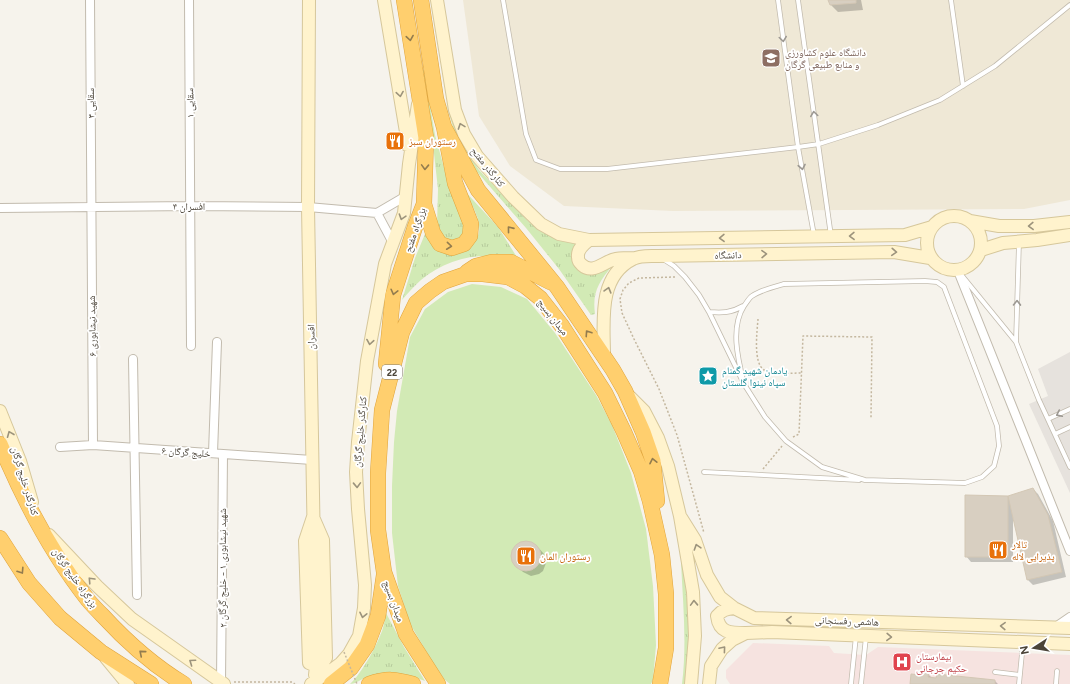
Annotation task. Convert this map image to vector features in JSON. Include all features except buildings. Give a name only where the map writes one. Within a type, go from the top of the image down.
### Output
[{"type":"highway","name":"بزرگراه مفتح","points":[[382,410],[393,295],[424,204],[426,138],[404,0]]},
{"type":"highway","name":"22","points":[[421,0],[436,99],[444,127],[478,190],[557,287],[614,370],[643,432],[653,461],[662,555]]},
{"type":"highway","points":[[424,204],[433,233],[440,244],[452,248],[464,244],[470,236],[471,224],[455,183],[444,127]]},
{"type":"highway","points":[[466,274],[476,266],[492,262],[511,262],[557,287]]},
{"type":"highway","name":"میدان بسیج","points":[[438,684],[406,634],[384,572],[378,530],[378,473],[382,410],[402,332],[416,303],[443,282],[466,274],[483,274],[508,278],[525,286],[540,298],[562,326],[605,393],[641,471],[650,501],[662,555],[666,594],[666,648],[660,684]]},
{"type":"highway","name":"بزرگراه خلیج گرگان","points":[[0,444],[37,522],[64,566],[89,601],[120,634],[167,673],[184,684]]},
{"type":"highway","points":[[0,538],[29,584],[60,618],[101,652],[151,684]]},
{"type":"highway","points":[[331,684],[351,668],[367,645],[378,616],[384,572]]},
{"type":"highway","points":[[370,684],[382,680],[399,680],[413,684]]},
{"type":"main road","name":"افسران","points":[[309,0],[308,207],[313,517],[312,674]]},
{"type":"main road","points":[[384,0],[406,132],[409,164]]},
{"type":"main road","name":"کنارگذر مفتح","points":[[437,0],[455,110],[464,134],[476,156],[513,197],[541,224],[559,234],[589,240]]},
{"type":"main road","points":[[409,164],[419,94]]},
{"type":"main road","name":"کنارگذر خلیج گرگان","points":[[312,674],[333,669],[341,663],[349,654],[359,636],[364,608],[365,585],[356,472],[358,442],[367,361],[374,321],[385,264],[404,213],[409,164]]},
{"type":"main road","points":[[950,216],[961,216],[970,221],[978,229],[981,239],[981,250],[976,260],[968,267],[958,271],[947,270],[938,266],[930,258],[927,248],[927,237],[932,227],[940,220],[950,216]]},
{"type":"main road","points":[[970,221],[999,226],[1034,226],[1070,222]]},
{"type":"main road","name":"دانشگاه","points":[[930,258],[894,252],[678,255],[616,259],[606,262],[593,269],[585,268],[578,261],[578,253],[582,245],[589,240],[905,235],[932,227]]},
{"type":"main road","points":[[981,250],[1003,243],[1070,235]]},
{"type":"main road","points":[[678,238],[678,255]]},
{"type":"main road","points":[[604,356],[604,305],[609,283],[621,267],[635,258]]},
{"type":"main road","points":[[624,391],[644,411],[658,438],[668,466],[680,516],[693,592],[695,636],[691,684]]},
{"type":"main road","name":"کنارگذر خلیج گرگان","points":[[0,411],[20,460],[37,522],[97,586],[132,619],[223,683]]},
{"type":"main road","name":"هاشمی رفسنجانی","points":[[680,516],[695,540],[706,575],[720,597],[734,608],[754,618],[1070,628]]},
{"type":"main road","points":[[734,608],[729,608],[722,611],[717,616],[718,624],[723,630],[734,633],[746,633]]},
{"type":"main road","name":"هاشمی رفسنجانی","points":[[709,684],[711,666],[722,649],[732,640],[746,633],[772,632],[1070,644]]},
{"type":"main road","points":[[101,652],[128,684]]},
{"type":"street","name":"سقایی ۳","points":[[90,0],[91,207]]},
{"type":"street","name":"سقایی ۱","points":[[189,0],[191,346]]},
{"type":"street","points":[[392,243],[377,212],[406,196]]},
{"type":"street","name":"افسران ۴","points":[[0,208],[191,206],[308,207],[377,212]]},
{"type":"street","name":"شهید نیشابوری ۶","points":[[91,207],[93,445]]},
{"type":"street","points":[[958,271],[1070,551]]},
{"type":"street","points":[[214,453],[217,342]]},
{"type":"street","points":[[134,359],[137,595]]},
{"type":"street","name":"خلیج گرگان ۶","points":[[60,447],[93,445],[312,460]]},
{"type":"street","name":"شهید نیشابوری ۱ - خلیج گرگان ۲","points":[[223,454],[223,683]]},
{"type":"street","points":[[1054,628],[1070,617]]},
{"type":"lane","points":[[502,0],[526,134],[536,160],[560,170],[607,169],[798,147],[819,144],[878,125],[940,100],[963,86],[995,66],[1070,5]]},
{"type":"lane","points":[[778,0],[798,147],[815,236]]},
{"type":"lane","points":[[798,0],[831,236]]},
{"type":"lane","points":[[950,0],[963,86]]},
{"type":"lane","points":[[1016,342],[1019,242]]},
{"type":"lane","points":[[658,256],[674,266],[686,277],[709,312],[744,384],[766,417],[786,441],[822,466],[865,480]]},
{"type":"lane","points":[[958,271],[1016,342],[1039,400],[1070,467]]},
{"type":"lane","points":[[704,472],[865,480],[965,483],[982,477],[994,466],[999,446],[997,426],[944,287],[936,282],[784,284],[766,289],[750,296],[740,312],[736,333],[737,353],[744,384]]},
{"type":"lane","points":[[709,312],[723,313],[737,310],[745,305]]},
{"type":"lane","points":[[1048,419],[1070,408]]},
{"type":"lane","points":[[1055,434],[1070,427]]},
{"type":"lane","points":[[851,684],[861,636]]},
{"type":"lane","points":[[861,636],[861,684]]},
{"type":"lane","points":[[1019,684],[1023,641]]},
{"type":"lane","points":[[1056,684],[1058,671]]},
{"type":"lane","points":[[995,672],[1020,675]]},
{"type":"path","points":[[686,277],[639,278],[629,283],[620,299],[622,313],[660,389],[677,435],[706,539]]},
{"type":"path","points":[[758,320],[757,353],[759,364],[764,370],[801,373]]},
{"type":"path","points":[[758,475],[786,441],[799,434],[802,336],[872,337],[871,418]]},
{"type":"path","points":[[344,652],[357,684]]},
{"type":"path","points":[[223,683],[292,682],[295,684]]},
{"type":"shaded area","name":"دانشگاه علوم کشاورزی و منابع طبیعی گرگان","points":[[463,0],[1070,0],[1070,200],[1024,209],[673,211],[564,206],[510,166],[479,116]]},
{"type":"shaded area","points":[[1070,352],[1070,493],[1029,404],[1048,396],[1038,369]]},
{"type":"shaded area","name":"بیمارستان حکیم جرجانی","points":[[753,643],[829,646],[834,653],[866,655],[878,647],[1070,655],[1070,684],[730,684],[726,678],[726,670]]},
{"type":"green space","points":[[424,70],[435,135],[451,193],[466,225],[461,238],[455,241],[447,240],[440,235],[437,226],[438,189],[432,136],[420,71]]},
{"type":"green space","points":[[446,103],[457,133],[479,170],[528,221],[542,232],[560,240],[577,244],[576,266],[585,273],[598,273],[612,266],[600,282],[596,293],[594,306],[595,314],[591,315],[559,269],[526,228],[478,173],[464,154],[455,134]]},
{"type":"green space","points":[[462,188],[498,227],[520,262],[498,256],[485,256],[465,258],[446,264],[421,280],[402,300],[415,258],[425,234],[433,246],[469,248],[475,242],[479,232],[478,219],[476,212]]},
{"type":"green space","points":[[472,284],[501,287],[527,299],[555,333],[596,395],[612,425],[631,473],[646,529],[653,586],[656,645],[653,680],[651,684],[450,684],[444,679],[432,661],[410,624],[398,586],[392,533],[392,486],[397,411],[410,337],[425,309],[448,292]]},
{"type":"green space","points":[[681,563],[683,563],[689,636],[686,684],[682,684],[684,608]]},
{"type":"green space","points":[[386,613],[404,647],[425,681],[410,676],[383,674],[367,677],[350,684],[364,667],[372,652],[382,631]]},
{"type":"place","name":"دانشگاه علوم کشاورزی و منابع طبیعی گرگان","points":[[771,58]]},
{"type":"place","name":"رستوران سبز","points":[[395,141]]},
{"type":"place","name":"یادمان شهید گمنام سپاه نینوا گلستان","points":[[708,376]]},
{"type":"place","name":"تالار پذیرایی لاله","points":[[998,550]]},
{"type":"place","name":"رستوران المان","points":[[526,556]]},
{"type":"place","name":"بیمارستان حکیم جرجانی","points":[[902,662]]}]
